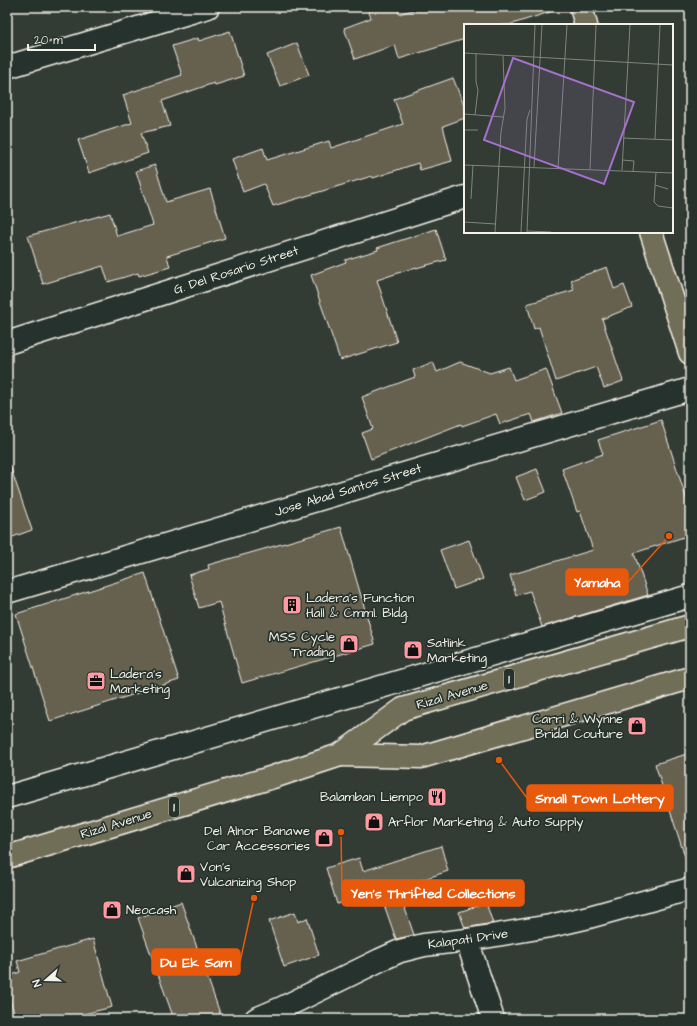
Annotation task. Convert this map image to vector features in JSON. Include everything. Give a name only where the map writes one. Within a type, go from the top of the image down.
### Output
[{"type":"main road","points":[[580,7],[586,24]]},
{"type":"main road","points":[[651,233],[690,353]]},
{"type":"main road","name":"Rizal Avenue","points":[[7,857],[274,777],[340,755],[403,709],[690,626]]},
{"type":"main road","name":"Rizal Avenue","points":[[340,755],[421,757],[690,678]]},
{"type":"street","points":[[7,67],[208,7]]},
{"type":"street","name":"G. Del Rosario Street","points":[[7,343],[464,197]]},
{"type":"street","name":"Jose Abad Santos Street","points":[[7,592],[690,389]]},
{"type":"street","points":[[7,797],[690,596]]},
{"type":"street","name":"Kalapati Drive","points":[[256,1019],[400,951],[424,945],[467,940],[556,925],[690,889]]},
{"type":"street","points":[[467,940],[493,1019]]},
{"type":"building","points":[[367,7],[397,7],[399,14],[423,7],[553,7],[553,11],[512,24],[464,24],[464,39],[399,59],[395,45],[355,59],[344,28],[371,18]]},
{"type":"building","points":[[230,31],[244,76],[215,85],[214,83],[162,101],[170,126],[141,133],[148,153],[89,173],[78,140],[132,123],[123,95],[182,75],[172,46],[198,38],[199,41]]},
{"type":"building","points":[[297,43],[309,75],[280,86],[267,55]]},
{"type":"building","points":[[453,78],[464,106],[464,118],[443,126],[452,161],[420,170],[418,163],[373,178],[372,176],[273,206],[264,184],[243,192],[232,159],[263,148],[267,160],[329,141],[331,148],[403,124],[394,99]]},
{"type":"building","points":[[155,165],[166,202],[210,189],[225,238],[167,256],[170,267],[139,276],[138,273],[108,282],[103,266],[43,284],[28,236],[110,213],[117,236],[153,225],[136,171]]},
{"type":"building","points":[[436,229],[446,260],[416,267],[377,280],[397,342],[340,360],[311,275],[346,262],[345,260],[378,250],[377,248]]},
{"type":"building","points":[[607,267],[614,289],[624,285],[632,307],[602,319],[623,381],[604,388],[596,367],[556,381],[539,327],[534,329],[527,304],[574,290],[571,280]]},
{"type":"building","points":[[433,362],[437,372],[460,362],[490,373],[509,367],[514,380],[546,369],[562,413],[534,422],[531,414],[500,424],[496,414],[462,426],[461,424],[371,459],[362,433],[373,429],[362,397],[415,377],[413,370]]},
{"type":"building","points":[[661,420],[690,510],[690,535],[634,553],[648,595],[542,627],[530,591],[516,595],[510,575],[593,550],[580,511],[577,512],[562,469],[603,454],[598,440]]},
{"type":"building","points":[[10,466],[32,530],[7,539],[7,467]]},
{"type":"building","points":[[537,469],[546,492],[525,500],[516,477]]},
{"type":"building","name":"Ladera's Function Hall & Cmml. Bldg.","points":[[341,527],[375,644],[242,683],[219,602],[199,608],[189,575],[209,569],[208,565]]},
{"type":"building","points":[[469,540],[483,579],[454,589],[440,550]]},
{"type":"building","points":[[145,573],[179,680],[50,721],[16,614]]},
{"type":"building","points":[[690,753],[690,860],[686,860],[655,764]]},
{"type":"building","points":[[441,846],[448,871],[398,888],[414,935],[396,939],[380,893],[373,895],[372,893],[337,904],[326,868],[359,858],[363,871]]},
{"type":"building","points":[[181,902],[222,1019],[174,1019],[138,918]]},
{"type":"building","points":[[486,903],[493,923],[465,928],[459,912]]},
{"type":"building","points":[[295,912],[298,922],[307,918],[319,955],[284,967],[269,921]]},
{"type":"building","points":[[93,939],[112,1007],[64,1019],[16,1019],[7,990],[7,977],[20,972],[17,961]]},
{"type":"place","name":"Yamaha","points":[[669,536]]},
{"type":"place","name":"Ladera's Function Hall & Cmml. Bldg.","points":[[292,605]]},
{"type":"place","name":"MSS Cycle Trading","points":[[349,644]]},
{"type":"place","name":"Satlink Marketing","points":[[413,650]]},
{"type":"place","name":"Ladera’s Marketing","points":[[96,681]]},
{"type":"place","name":"Carri & Wynne Bridal Couture","points":[[637,726]]},
{"type":"place","name":"Small Town Lottery","points":[[499,760]]},
{"type":"place","name":"Balamban Liempo","points":[[437,797]]},
{"type":"place","name":"Arflor Marketing & Auto Supply","points":[[374,822]]},
{"type":"place","name":"Yen's Thrifted Collections","points":[[341,832]]},
{"type":"place","name":"Del Alnor Banawe Car Accessories","points":[[324,838]]},
{"type":"place","name":"Von's Vulcanizing Shop","points":[[186,874]]},
{"type":"place","name":"Du Ek Sam","points":[[254,898]]},
{"type":"place","name":"Neocash","points":[[112,910]]}]
